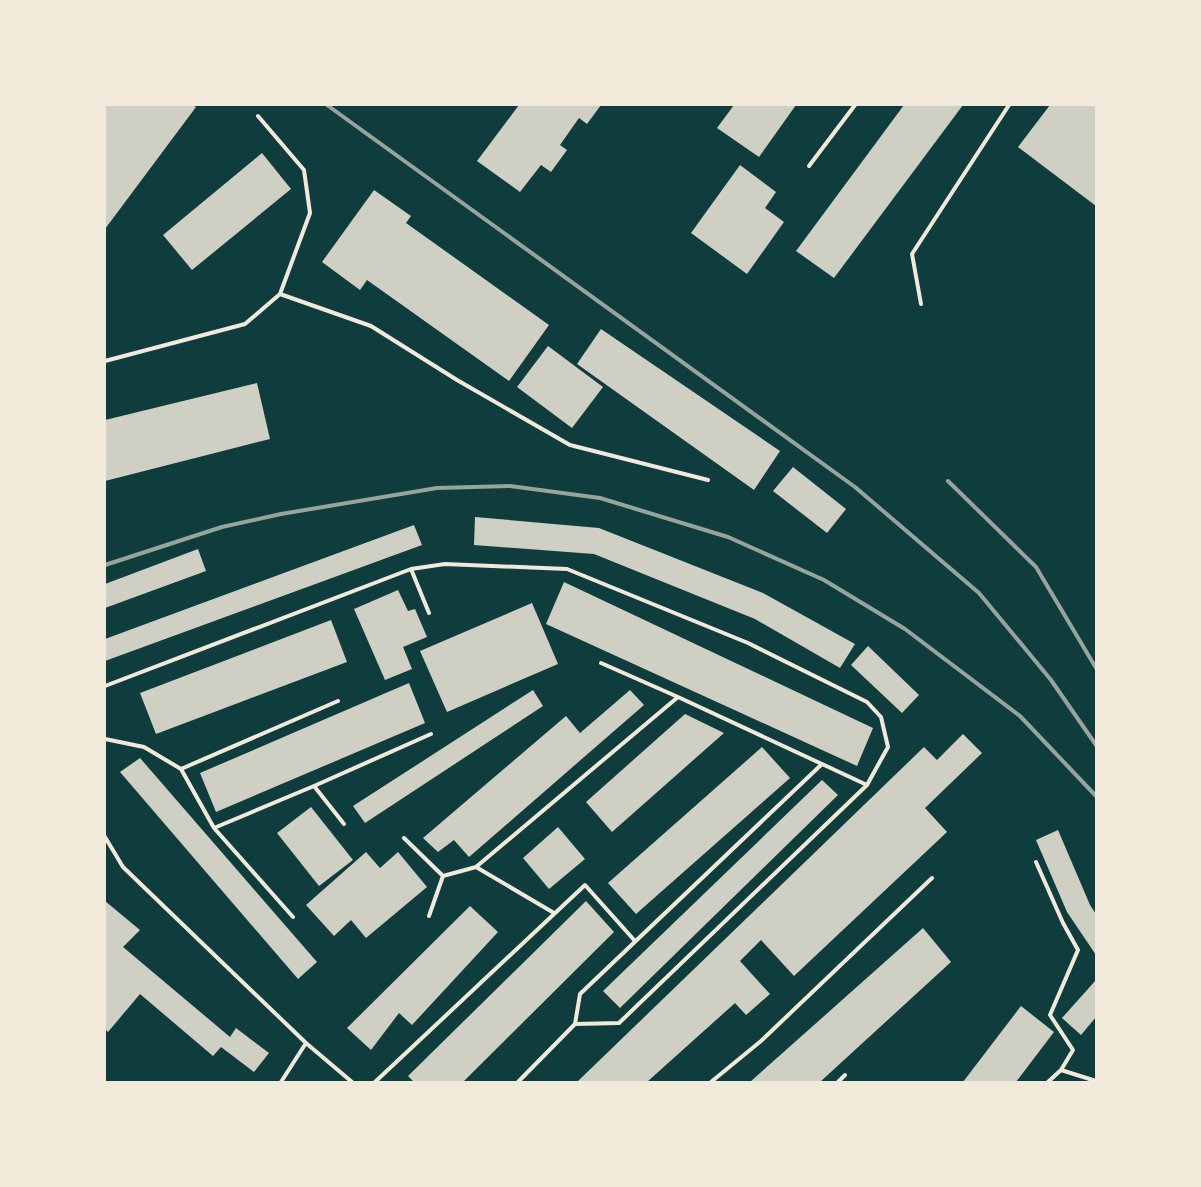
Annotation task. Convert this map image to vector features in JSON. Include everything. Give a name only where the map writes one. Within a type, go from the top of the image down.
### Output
[{"type":"lane","points":[[809,166],[855,105]]},
{"type":"lane","points":[[921,304],[912,254],[1009,105]]},
{"type":"lane","points":[[105,362],[245,324],[280,294],[310,213],[304,170],[258,116]]},
{"type":"lane","points":[[280,294],[372,326],[457,380],[570,444],[708,480]]},
{"type":"lane","points":[[105,686],[410,570],[445,564],[567,569],[748,643],[867,702],[881,717],[888,747],[867,785],[619,1023],[575,1024]]},
{"type":"lane","points":[[410,570],[429,613]]},
{"type":"lane","points":[[601,662],[867,785]]},
{"type":"lane","points":[[443,876],[476,867],[678,697]]},
{"type":"lane","points":[[181,769],[338,701]]},
{"type":"lane","points":[[214,828],[431,734]]},
{"type":"lane","points":[[105,739],[144,746],[181,769],[214,828],[293,917]]},
{"type":"lane","points":[[518,1082],[575,1024],[580,994],[822,764]]},
{"type":"lane","points":[[314,786],[344,824]]},
{"type":"lane","points":[[105,838],[123,867],[306,1043],[352,1082]]},
{"type":"lane","points":[[404,838],[443,876]]},
{"type":"lane","points":[[1036,862],[1063,923],[1078,950],[1050,1015],[1073,1050],[1060,1070],[1048,1082]]},
{"type":"lane","points":[[476,867],[554,913]]},
{"type":"lane","points":[[429,916],[443,876]]},
{"type":"lane","points":[[711,1082],[761,1041],[932,878]]},
{"type":"lane","points":[[375,1082],[585,885],[635,941]]},
{"type":"lane","points":[[281,1082],[306,1043]]},
{"type":"lane","points":[[1060,1070],[1096,1080]]},
{"type":"lane","points":[[838,1082],[845,1075]]},
{"type":"building","points":[[105,105],[192,105],[196,107],[105,229]]},
{"type":"building","points":[[519,105],[601,105],[587,124],[579,118],[560,145],[567,150],[551,172],[541,165],[520,192],[477,161]]},
{"type":"building","points":[[734,105],[796,105],[759,157],[717,128]]},
{"type":"building","points":[[904,105],[963,105],[834,278],[796,251]]},
{"type":"building","points":[[1050,105],[1096,105],[1096,206],[1018,147]]},
{"type":"building","points":[[262,153],[291,189],[192,270],[163,235]]},
{"type":"building","points":[[740,165],[776,192],[765,208],[784,222],[747,274],[691,233]]},
{"type":"building","points":[[374,190],[411,216],[406,223],[549,325],[509,381],[367,280],[360,290],[322,262]]},
{"type":"building","points":[[601,329],[780,451],[754,490],[577,364]]},
{"type":"building","points":[[548,346],[603,387],[572,428],[517,387]]},
{"type":"building","points":[[257,383],[270,439],[105,481],[105,420]]},
{"type":"building","points":[[793,467],[846,509],[827,533],[773,491]]},
{"type":"building","points":[[475,517],[599,528],[763,593],[855,644],[840,668],[755,619],[594,554],[474,545]]},
{"type":"building","points":[[414,525],[422,545],[105,661],[105,639]]},
{"type":"building","points":[[198,549],[206,571],[105,608],[105,584]]},
{"type":"building","points":[[564,582],[873,728],[857,766],[546,624]]},
{"type":"building","points":[[398,590],[408,611],[415,609],[427,637],[403,647],[412,669],[385,680],[354,609]]},
{"type":"building","points":[[532,603],[558,664],[447,712],[420,651]]},
{"type":"building","points":[[331,620],[347,662],[156,734],[140,693]]},
{"type":"building","points":[[868,646],[919,695],[902,713],[851,665]]},
{"type":"building","points":[[409,683],[425,723],[216,812],[200,773]]},
{"type":"building","points":[[533,690],[543,706],[365,823],[353,806]]},
{"type":"building","points":[[630,690],[644,705],[469,857],[454,840],[438,852],[423,838],[566,716],[580,733]]},
{"type":"building","points":[[685,714],[724,733],[612,832],[586,802]]},
{"type":"building","points":[[963,734],[982,753],[925,808],[947,832],[794,976],[761,940],[740,961],[770,994],[746,1015],[735,1003],[647,1082],[577,1082],[924,747],[937,760]]},
{"type":"building","points":[[762,747],[790,778],[636,914],[608,883]]},
{"type":"building","points":[[140,758],[317,962],[298,979],[120,772]]},
{"type":"building","points":[[822,780],[838,795],[620,1008],[603,991]]},
{"type":"building","points":[[311,807],[353,860],[319,886],[277,833]]},
{"type":"building","points":[[558,827],[585,859],[549,889],[523,858]]},
{"type":"building","points":[[1058,830],[1090,905],[1096,914],[1096,955],[1067,912],[1036,840]]},
{"type":"building","points":[[366,852],[380,868],[398,852],[427,887],[366,938],[351,920],[334,936],[306,905]]},
{"type":"building","points":[[105,901],[140,930],[123,947],[230,1037],[236,1028],[269,1053],[254,1072],[221,1047],[213,1056],[140,994],[108,1032],[105,1029]]},
{"type":"building","points":[[586,901],[614,932],[463,1082],[414,1082],[408,1076]]},
{"type":"building","points":[[470,906],[498,932],[412,1025],[399,1013],[371,1050],[347,1028]]},
{"type":"building","points":[[923,928],[951,962],[820,1082],[750,1082]]},
{"type":"building","points":[[1096,980],[1096,1017],[1081,1035],[1062,1018]]},
{"type":"building","points":[[1021,1006],[1054,1032],[1016,1082],[963,1082]]},
{"type":"railway","points":[[327,105],[855,487],[979,593],[1051,680],[1096,745]]},
{"type":"railway","points":[[948,481],[1036,567],[1096,668]]},
{"type":"railway","points":[[105,565],[222,527],[281,514],[437,488],[510,486],[600,498],[728,537],[824,580],[905,629],[1020,716],[1096,796]]}]
